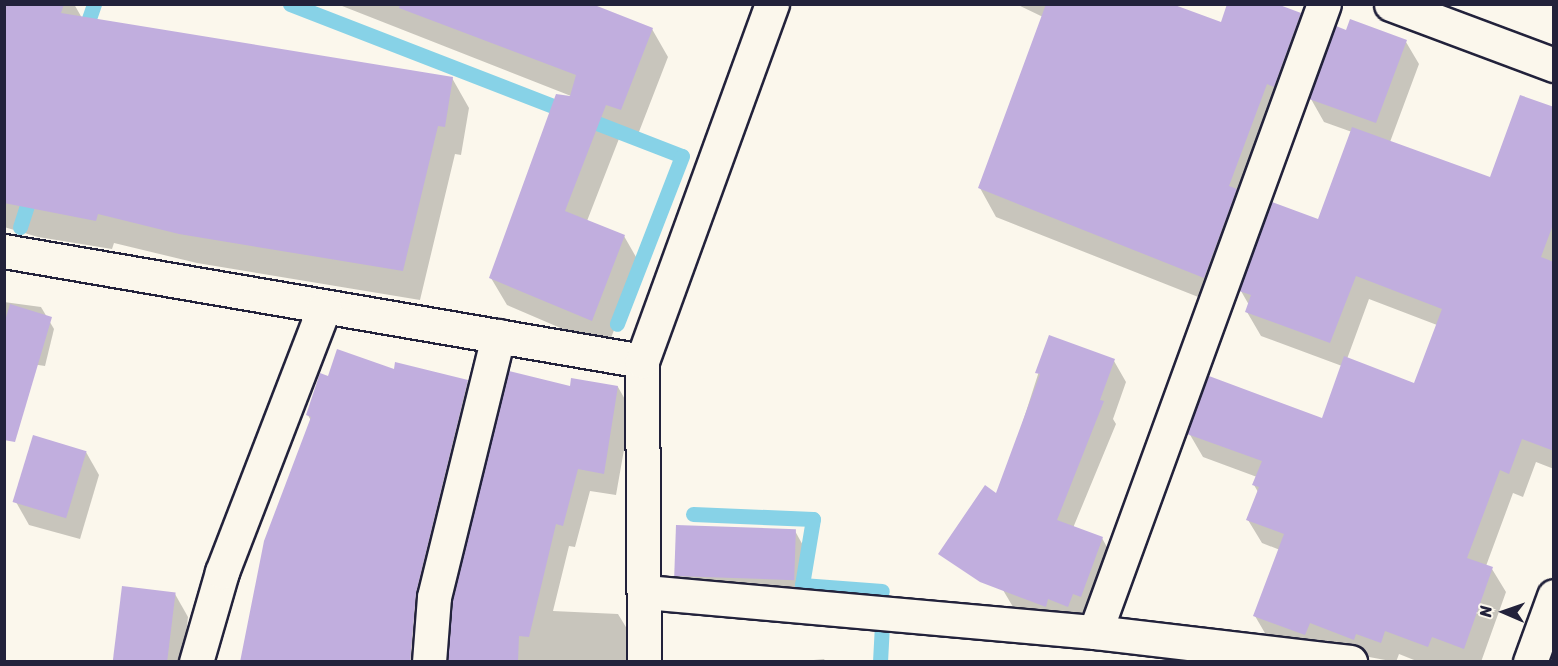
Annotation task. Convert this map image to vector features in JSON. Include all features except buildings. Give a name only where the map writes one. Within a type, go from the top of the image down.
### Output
[{"type":"street","points":[[644,662],[642,361],[772,4]]},
{"type":"street","points":[[1095,632],[1324,4]]},
{"type":"street","points":[[1391,4],[1554,65]]},
{"type":"street","points":[[4,251],[642,361]]},
{"type":"street","points":[[195,662],[222,572],[324,307]]},
{"type":"street","points":[[429,662],[434,597],[498,336]]},
{"type":"street","points":[[645,592],[1095,632],[1350,662]]},
{"type":"street","points":[[1530,662],[1554,597]]},
{"type":"waterway","points":[[83,36],[94,4]]},
{"type":"waterway","points":[[290,4],[682,156],[617,324]]},
{"type":"waterway","points":[[20,227],[32,190]]},
{"type":"waterway","points":[[693,514],[813,519],[802,585],[882,591]]},
{"type":"waterway","points":[[880,662],[882,629]]}]
